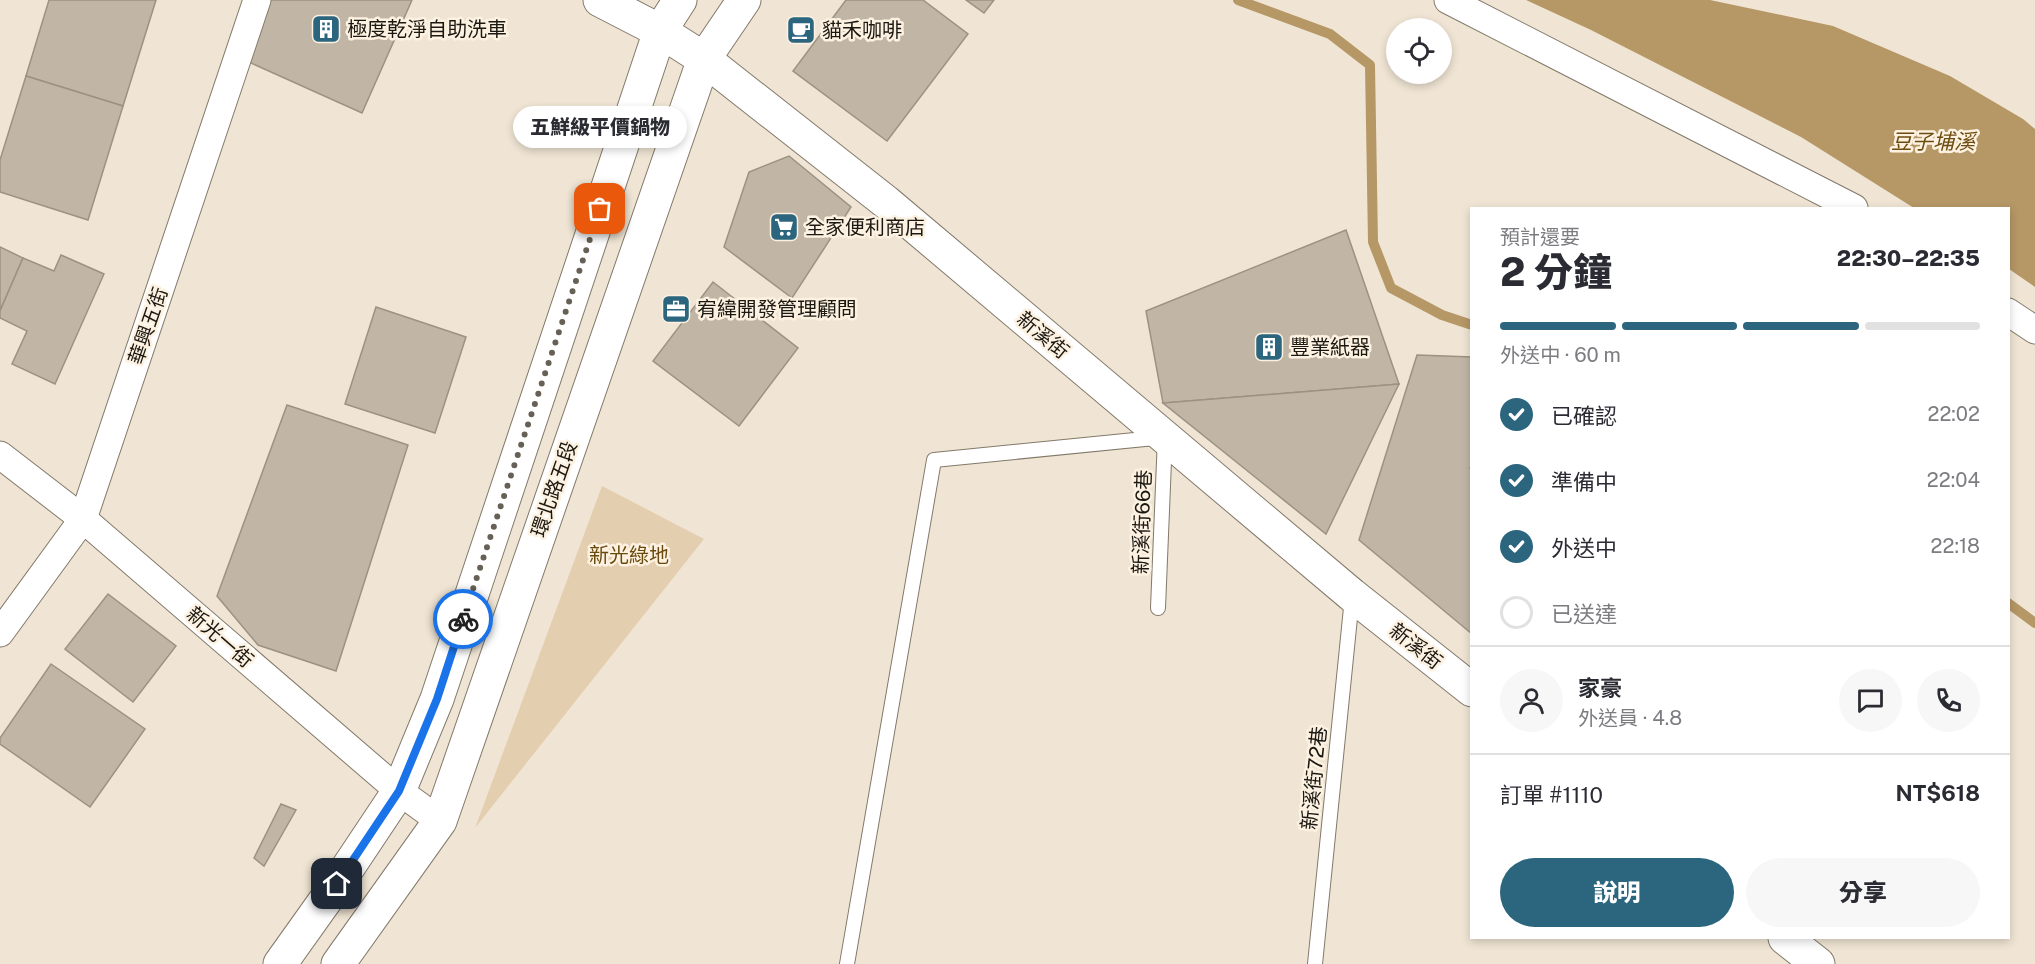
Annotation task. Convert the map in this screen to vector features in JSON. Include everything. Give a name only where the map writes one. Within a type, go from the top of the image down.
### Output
[{"type":"street","name":"華興五街","points":[[0,633],[83,519],[257,0]]},
{"type":"street","name":"新溪街","points":[[600,0],[660,31],[704,59],[886,202],[1352,596],[1470,688]]},
{"type":"street","points":[[280,964],[399,791],[441,687],[660,31],[680,0]]},
{"type":"street","name":"環北路五段","points":[[338,964],[440,821],[467,736],[704,59],[744,0]]},
{"type":"street","points":[[1448,0],[1852,207]]},
{"type":"street","points":[[2010,313],[2035,330]]},
{"type":"street","name":"新光一街","points":[[0,455],[83,519],[399,791],[440,821]]},
{"type":"street","points":[[1786,939],[1818,964]]},
{"type":"lane","name":"新溪街66巷","points":[[1158,608],[1165,437]]},
{"type":"lane","points":[[847,964],[934,460],[1165,437]]},
{"type":"lane","name":"新溪街72巷","points":[[1314,964],[1352,596]]},
{"type":"green space","name":"新光綠地","points":[[602,486],[704,539],[475,828]]},
{"type":"water","name":"豆子埔溪","points":[[1526,0],[1710,0],[1833,26],[1950,76],[2023,119],[2035,129],[2035,287],[2010,270],[2010,207],[1912,207],[1801,137],[1591,30]]},
{"type":"building","points":[[49,0],[156,0],[123,106],[26,76]]},
{"type":"building","name":"極度乾淨自助洗車","points":[[265,0],[412,0],[362,113],[240,58]]},
{"type":"building","points":[[846,0],[923,0],[968,34],[887,141],[793,71]]},
{"type":"building","points":[[966,0],[994,0],[984,13]]},
{"type":"building","points":[[26,76],[123,106],[88,220],[0,192],[0,160]]},
{"type":"building","name":"全家便利商店","points":[[789,156],[851,207],[792,298],[724,247],[749,172]]},
{"type":"building","name":"豐業紙器","points":[[1346,230],[1399,384],[1163,403],[1146,311]]},
{"type":"building","points":[[0,247],[23,258],[0,311]]},
{"type":"building","points":[[61,255],[104,274],[55,384],[12,364],[27,331],[0,318],[0,311],[23,258],[54,271]]},
{"type":"building","points":[[713,282],[798,348],[739,426],[653,361]]},
{"type":"building","points":[[376,307],[466,337],[435,433],[345,404]]},
{"type":"building","points":[[1417,355],[1470,357],[1470,632],[1359,540]]},
{"type":"building","name":"豐業紙器","points":[[1399,384],[1326,534],[1163,403]]},
{"type":"building","points":[[287,405],[408,445],[336,671],[258,645],[217,596]]},
{"type":"building","points":[[108,594],[176,646],[133,702],[65,649]]},
{"type":"building","points":[[51,664],[145,729],[90,807],[0,744],[0,738]]},
{"type":"building","points":[[281,804],[296,810],[264,866],[254,858]]},
{"type":"waterway","points":[[1238,0],[1330,34],[1370,65],[1373,242],[1391,288],[1442,315],[1470,324]]},
{"type":"waterway","points":[[2010,604],[2035,623]]},
{"type":"way so far","points":[[463,619],[600,209]]},
{"type":"place","name":"極度乾淨自助洗車","points":[[326,29]]},
{"type":"place","name":"貓禾咖啡","points":[[801,30]]},
{"type":"place","name":"五鮮級平價鍋物","points":[[600,209]]},
{"type":"place","name":"全家便利商店","points":[[784,227]]},
{"type":"place","name":"宥緯開發管理顧問","points":[[676,309]]},
{"type":"place","name":"豐業紙器","points":[[1269,347]]},
{"type":"route","points":[[337,884],[399,791],[437,699],[463,619]]}]
